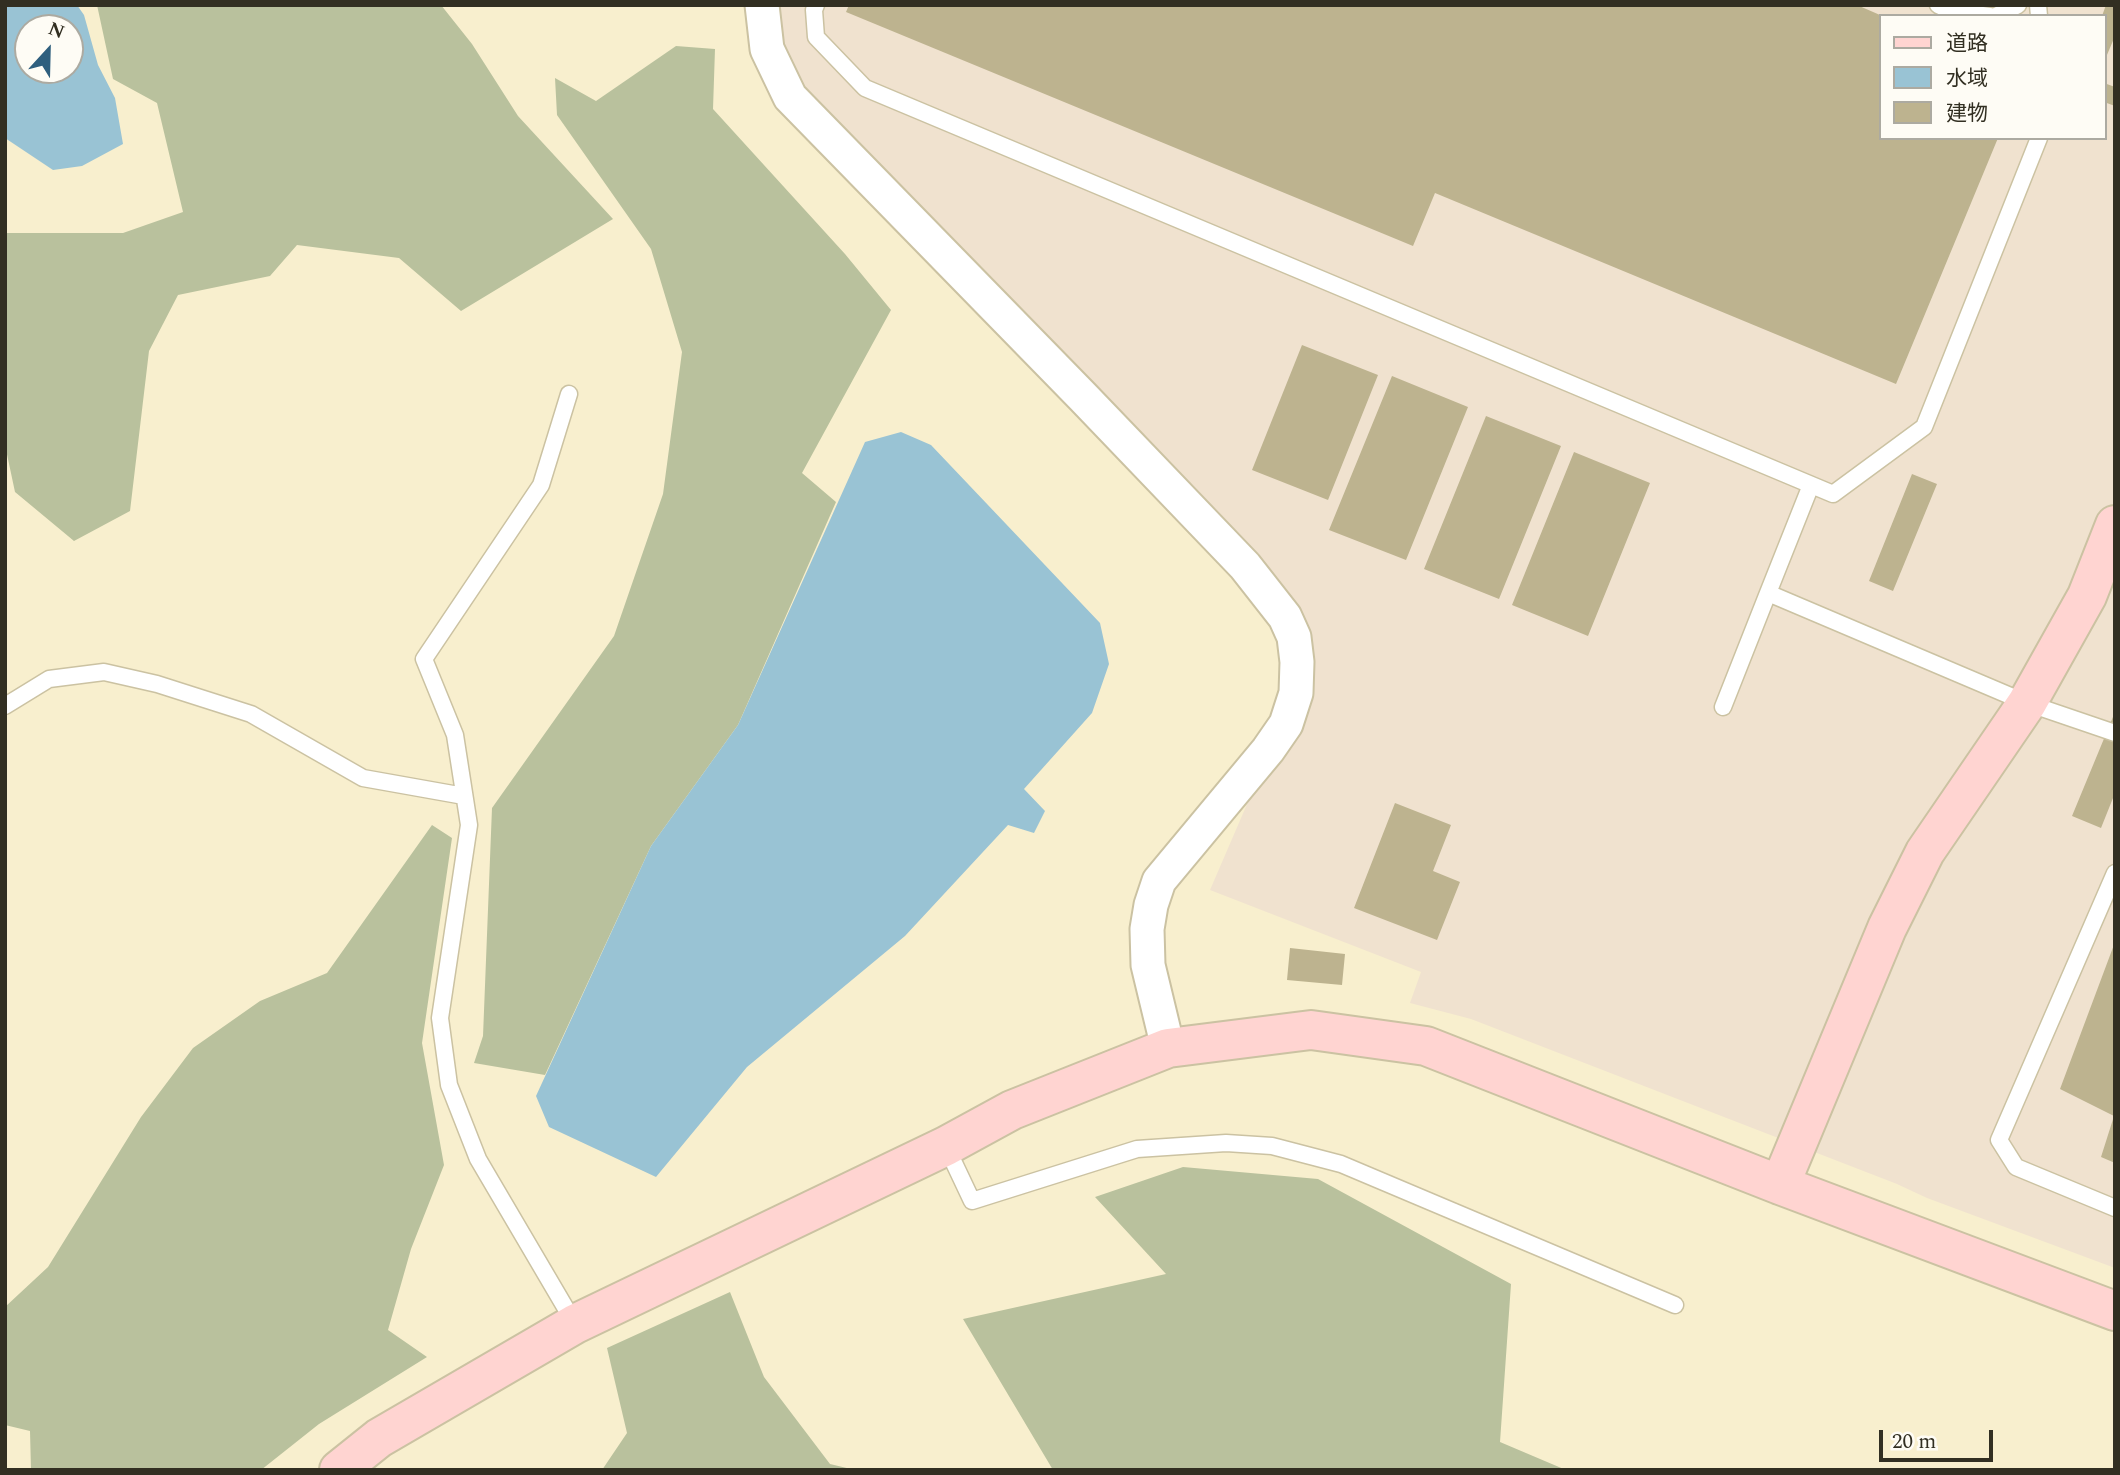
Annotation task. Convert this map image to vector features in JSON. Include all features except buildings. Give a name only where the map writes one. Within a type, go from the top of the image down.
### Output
[{"type":"street","points":[[762,5],[767,49],[790,97],[1245,566],[1285,617],[1294,637],[1296,692],[1286,723],[1268,750],[1159,881],[1151,905],[1147,929],[1148,965],[1168,1048]]},
{"type":"street","points":[[1780,1185],[1887,928],[1925,852],[2027,703],[2087,596],[2115,525]]},
{"type":"street","points":[[339,1470],[379,1438],[575,1324],[946,1146],[1012,1110],[1168,1048],[1311,1030],[1426,1046],[1780,1185],[2115,1311]]},
{"type":"lane","points":[[816,5],[816,37],[865,88],[1833,494],[1924,427],[2038,140]]},
{"type":"lane","points":[[1938,5],[1951,11],[1974,14]]},
{"type":"lane","points":[[2000,14],[2018,5]]},
{"type":"lane","points":[[569,394],[541,485],[425,659],[455,735],[469,825],[440,1018],[449,1086],[478,1159],[575,1324]]},
{"type":"lane","points":[[1723,707],[1811,485]]},
{"type":"lane","points":[[1768,593],[2027,703],[2115,733]]},
{"type":"lane","points":[[5,706],[49,680],[104,672],[157,684],[251,714],[363,778],[464,796]]},
{"type":"lane","points":[[2115,873],[1998,1140],[2015,1167],[2115,1208]]},
{"type":"lane","points":[[946,1146],[972,1201],[1137,1149],[1226,1143],[1272,1146],[1341,1164],[1675,1304]]},
{"type":"shaded area","points":[[747,5],[2115,5],[2115,1268],[1927,1198],[1471,1019],[1410,1003],[1421,972],[1210,890],[1257,781],[1273,723],[1284,672],[1275,627],[1238,580],[773,100],[753,51]]},
{"type":"green space","points":[[97,5],[441,5],[472,44],[518,116],[613,219],[461,311],[399,258],[297,245],[270,276],[178,295],[149,351],[130,511],[74,541],[15,492],[5,445],[5,233],[123,233],[183,212],[157,103],[113,79]]},
{"type":"green space","points":[[676,46],[715,49],[713,109],[845,254],[891,310],[802,473],[836,502],[738,725],[651,846],[545,1075],[474,1063],[483,1036],[492,808],[614,636],[663,494],[682,352],[651,249],[557,115],[555,78],[596,101]]},
{"type":"green space","points":[[432,825],[452,838],[422,1043],[444,1165],[411,1249],[388,1330],[427,1357],[319,1424],[261,1470],[31,1470],[30,1431],[5,1425],[5,1307],[48,1267],[141,1117],[193,1048],[260,1001],[327,973]]},
{"type":"green space","points":[[1183,1167],[1318,1179],[1511,1284],[1500,1442],[1566,1470],[1053,1470],[963,1319],[1166,1274],[1095,1197]]},
{"type":"green space","points":[[730,1292],[764,1377],[830,1464],[855,1470],[602,1470],[627,1433],[607,1348]]},
{"type":"water","points":[[5,5],[77,5],[83,14],[14,14],[14,84],[84,84],[84,15],[98,65],[115,98],[123,144],[82,166],[53,170],[5,138]]},
{"type":"water","points":[[901,432],[931,445],[1100,623],[1109,664],[1092,713],[1024,789],[1045,811],[1034,833],[1008,825],[905,936],[747,1067],[656,1177],[549,1127],[536,1096],[651,846],[738,725],[865,442]]}]
